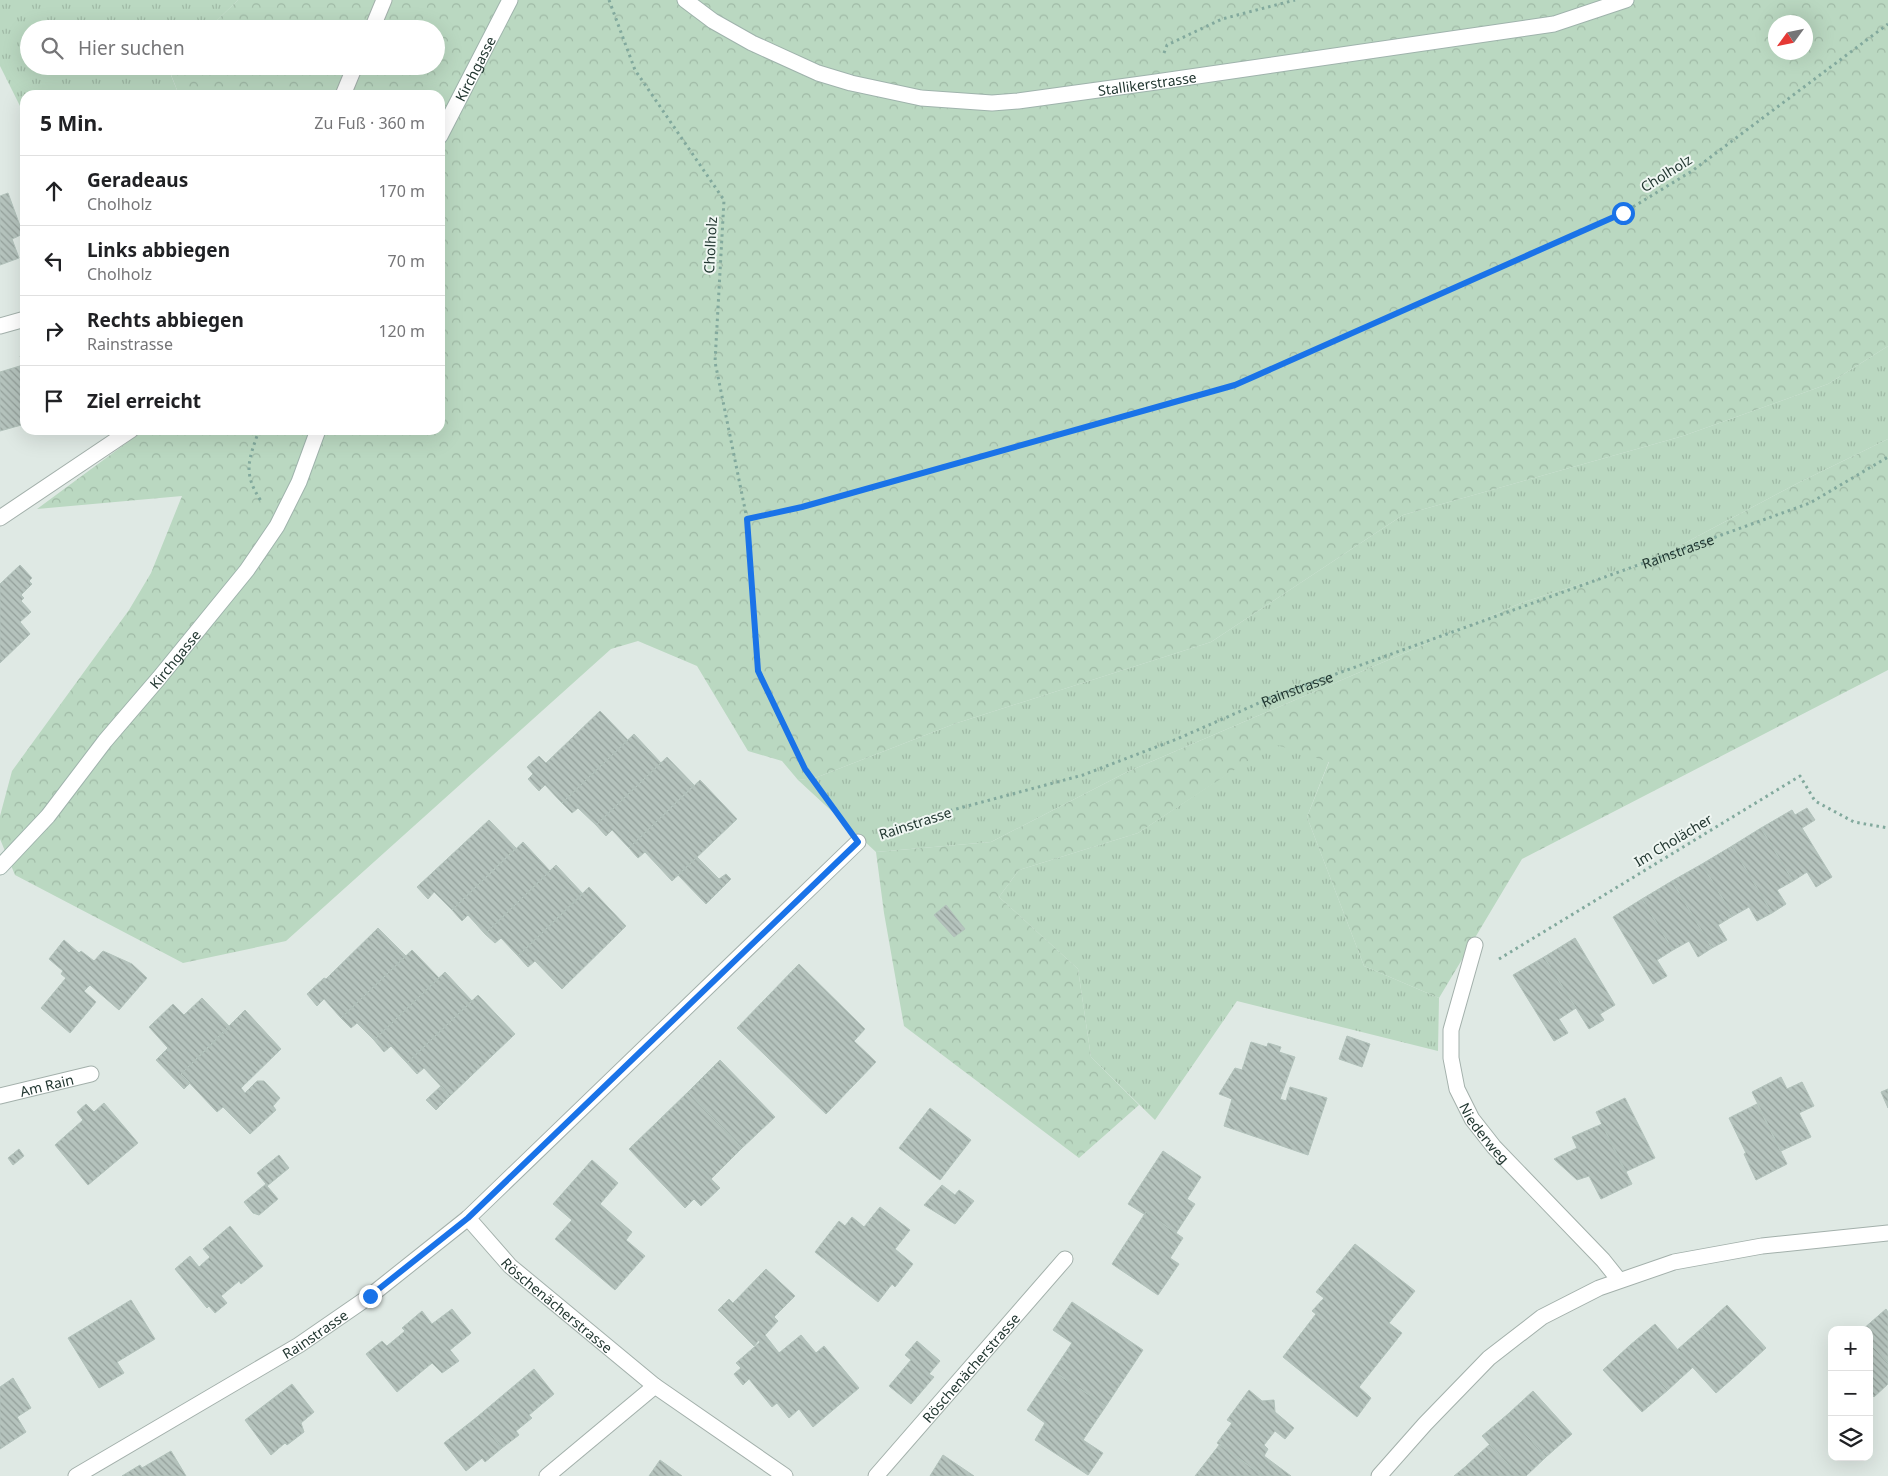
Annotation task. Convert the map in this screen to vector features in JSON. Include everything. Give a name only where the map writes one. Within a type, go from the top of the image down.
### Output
[{"type":"street","points":[[376,20],[384,0]]},
{"type":"street","name":"Kirchgasse","points":[[445,126],[510,0]]},
{"type":"street","name":"Stallikerstrasse","points":[[685,0],[713,21],[752,43],[818,73],[851,83],[921,98],[992,103],[1156,82],[1554,24],[1626,0]]},
{"type":"street","points":[[345,90],[351,75]]},
{"type":"street","points":[[0,326],[20,320]]},
{"type":"street","points":[[0,518],[124,435]]},
{"type":"street","name":"Kirchgasse","points":[[0,867],[48,816],[105,741],[160,678],[247,570],[276,526],[299,482],[316,435]]},
{"type":"street","name":"Rainstrasse","points":[[76,1476],[299,1345],[370,1296],[468,1218],[858,842]]},
{"type":"street","name":"Niederweg","points":[[1475,945],[1451,1030],[1451,1058],[1457,1089],[1472,1119],[1494,1147],[1603,1260],[1619,1280]]},
{"type":"street","name":"Am Rain","points":[[0,1096],[91,1074]]},
{"type":"street","name":"Röschenächerstrasse","points":[[468,1218],[510,1266],[655,1386],[785,1476]]},
{"type":"street","points":[[1379,1476],[1425,1424],[1489,1358],[1542,1318],[1599,1288],[1674,1262],[1762,1246],[1888,1234]]},
{"type":"street","name":"Röschenächerstrasse","points":[[876,1476],[1065,1258]]},
{"type":"street","points":[[547,1476],[655,1386]]},
{"type":"path","name":"Cholholz","points":[[609,0],[635,70],[724,200],[715,362],[747,519],[758,671],[805,769],[858,842]]},
{"type":"path","points":[[1156,82],[1167,45],[1222,19],[1294,0]]},
{"type":"path","name":"Cholholz","points":[[747,519],[802,507],[1235,385],[1623,213],[1692,171],[1888,24]]},
{"type":"path","points":[[257,435],[249,462],[248,475],[264,506]]},
{"type":"path","name":"Rainstrasse","points":[[858,842],[945,812],[1083,775],[1177,739],[1275,696],[1810,503],[1888,457]]},
{"type":"path","name":"Im Cholächer","points":[[1465,979],[1800,776],[1815,801],[1854,822],[1888,828]]},
{"type":"green space","points":[[0,0],[238,0],[217,20],[20,20],[20,75],[171,75],[177,90],[20,90],[20,106],[0,66]]},
{"type":"green space","points":[[238,0],[1888,0],[1888,346],[1828,384],[1683,436],[1403,515],[1211,642],[954,724],[815,778],[798,780],[782,761],[748,751],[697,666],[638,641],[611,649],[286,941],[183,963],[15,875],[0,839],[0,816],[12,771],[129,610],[151,573],[182,496],[37,509],[137,435],[445,435],[445,90],[177,90],[171,75],[445,75],[445,20],[217,20]]},
{"type":"green space","points":[[1888,346],[1888,439],[1798,483],[1649,562],[1521,603],[1127,772],[991,842],[876,852],[798,780],[815,778],[954,724],[1211,642],[1403,515],[1683,436],[1828,384]]},
{"type":"green space","points":[[1888,439],[1888,670],[1522,859],[1439,998],[1364,966],[1307,817],[1329,762],[1274,744],[1138,833],[1019,870],[999,897],[1078,969],[1091,1057],[1139,1105],[1079,1158],[904,1026],[884,913],[876,852],[991,842],[1127,772],[1521,603],[1649,562],[1798,483]]},
{"type":"green space","points":[[1274,743],[1329,761],[1307,817],[1364,966],[1439,998],[1438,1051],[1237,1001],[1155,1120],[1091,1057],[1078,969],[999,897],[1019,870],[1138,833]]},
{"type":"building","points":[[8,193],[20,226],[20,235],[12,239],[19,258],[0,265],[0,196]]},
{"type":"building","points":[[20,366],[20,425],[0,431],[0,372]]},
{"type":"building","points":[[20,565],[32,578],[29,581],[32,584],[21,595],[24,598],[21,601],[31,612],[20,622],[30,634],[0,663],[0,584]]},
{"type":"building","points":[[600,711],[628,740],[562,803],[545,785],[539,791],[528,779],[533,774],[527,767],[539,756],[546,763]]},
{"type":"building","points":[[634,734],[661,763],[596,825],[578,808],[572,813],[562,803]]},
{"type":"building","points":[[667,757],[694,785],[629,848],[612,830],[606,836],[596,825]]},
{"type":"building","points":[[700,780],[737,819],[672,881],[645,852],[638,858],[629,848]]},
{"type":"building","points":[[1807,808],[1815,820],[1802,828],[1832,877],[1816,887],[1807,872],[1793,881],[1761,828],[1792,810],[1795,815]]},
{"type":"building","points":[[489,820],[516,848],[452,910],[434,892],[428,899],[417,887]]},
{"type":"building","points":[[1761,828],[1793,881],[1777,890],[1786,904],[1772,913],[1732,846]]},
{"type":"building","points":[[523,842],[550,871],[485,934],[468,915],[462,921],[452,910]]},
{"type":"building","points":[[1732,846],[1772,913],[1757,921],[1749,907],[1733,916],[1702,864]]},
{"type":"building","points":[[697,857],[719,879],[726,874],[731,879],[706,904],[678,875]]},
{"type":"building","points":[[1702,864],[1733,916],[1718,925],[1727,940],[1712,948],[1672,881]]},
{"type":"building","points":[[556,865],[583,894],[518,956],[501,938],[495,943],[485,934]]},
{"type":"building","points":[[1672,881],[1712,948],[1698,957],[1689,941],[1673,950],[1642,899]]},
{"type":"building","points":[[589,887],[626,926],[562,989],[535,961],[528,967],[518,956]]},
{"type":"building","points":[[1642,899],[1673,950],[1657,960],[1667,976],[1653,984],[1613,917]]},
{"type":"building","points":[[946,905],[965,929],[954,937],[934,915]]},
{"type":"building","points":[[378,928],[406,956],[341,1018],[324,999],[317,1006],[307,994],[324,978],[326,979]]},
{"type":"building","points":[[1575,938],[1615,1005],[1600,1014],[1604,1020],[1589,1029],[1544,957]]},
{"type":"building","points":[[64,940],[79,953],[81,951],[94,961],[103,951],[132,964],[147,978],[119,1010],[90,985],[84,991],[96,1002],[70,1033],[41,1008],[66,978],[61,974],[63,971],[49,959]]},
{"type":"building","points":[[412,950],[439,978],[374,1040],[357,1023],[351,1028],[341,1018]]},
{"type":"building","points":[[1544,957],[1576,1008],[1559,1019],[1568,1033],[1554,1041],[1513,975]]},
{"type":"building","points":[[799,964],[865,1029],[854,1041],[876,1062],[826,1114],[737,1028]]},
{"type":"building","points":[[445,972],[472,1001],[407,1063],[391,1046],[384,1052],[374,1040]]},
{"type":"building","points":[[478,995],[515,1034],[450,1096],[424,1068],[417,1074],[407,1063]]},
{"type":"building","points":[[202,998],[230,1027],[181,1074],[190,1083],[184,1089],[156,1060],[168,1048],[149,1027],[173,1004],[184,1015]]},
{"type":"building","points":[[245,1010],[281,1049],[241,1088],[245,1093],[257,1081],[264,1081],[280,1098],[273,1106],[276,1110],[250,1134],[223,1107],[217,1112],[181,1074]]},
{"type":"building","points":[[1347,1036],[1370,1044],[1362,1067],[1339,1059]]},
{"type":"building","points":[[1251,1042],[1267,1047],[1268,1043],[1281,1047],[1279,1052],[1295,1057],[1280,1099],[1286,1101],[1290,1087],[1327,1098],[1308,1155],[1224,1126],[1232,1099],[1219,1094],[1235,1068],[1242,1070]]},
{"type":"building","points":[[720,1060],[775,1117],[742,1148],[688,1092]]},
{"type":"building","points":[[1781,1077],[1787,1089],[1802,1082],[1814,1106],[1799,1113],[1811,1137],[1781,1151],[1752,1092]]},
{"type":"building","points":[[441,1086],[450,1096],[436,1110],[426,1100]]},
{"type":"building","points":[[1888,1089],[1888,1108],[1881,1092]]},
{"type":"building","points":[[688,1092],[742,1148],[711,1179],[656,1123]]},
{"type":"building","points":[[1625,1098],[1655,1158],[1625,1172],[1596,1112]]},
{"type":"building","points":[[104,1103],[138,1143],[88,1185],[55,1145],[83,1120],[77,1112],[86,1104],[94,1112]]},
{"type":"building","points":[[1757,1104],[1787,1164],[1756,1180],[1744,1154],[1746,1153],[1729,1118]]},
{"type":"building","points":[[930,1108],[971,1140],[940,1180],[899,1148]]},
{"type":"building","points":[[656,1123],[720,1188],[701,1206],[694,1199],[685,1208],[629,1149]]},
{"type":"building","points":[[1602,1124],[1632,1184],[1601,1199],[1589,1176],[1577,1180],[1554,1159],[1577,1148],[1572,1137]]},
{"type":"building","points":[[19,1149],[24,1156],[13,1165],[8,1158]]},
{"type":"building","points":[[1163,1151],[1201,1177],[1187,1199],[1195,1204],[1176,1233],[1146,1212],[1144,1214],[1128,1204]]},
{"type":"building","points":[[279,1155],[289,1168],[267,1186],[278,1199],[259,1215],[253,1213],[244,1202],[266,1184],[257,1173]]},
{"type":"building","points":[[592,1160],[618,1183],[600,1204],[632,1232],[626,1240],[645,1256],[615,1290],[555,1239],[572,1220],[553,1204]]},
{"type":"building","points":[[942,1185],[955,1195],[959,1190],[974,1201],[955,1224],[924,1205]]},
{"type":"building","points":[[880,1207],[910,1230],[895,1249],[913,1264],[895,1287],[892,1284],[878,1302],[815,1252],[839,1221],[845,1226],[852,1217],[864,1227]]},
{"type":"building","points":[[1146,1212],[1183,1238],[1170,1258],[1179,1264],[1158,1295],[1112,1264]]},
{"type":"building","points":[[230,1226],[263,1266],[241,1284],[239,1281],[221,1296],[227,1303],[215,1313],[209,1306],[207,1308],[175,1269],[190,1256],[199,1267],[210,1257],[203,1249]]},
{"type":"building","points":[[1355,1244],[1415,1291],[1389,1323],[1402,1333],[1359,1387],[1371,1398],[1357,1417],[1283,1357],[1316,1314],[1312,1311],[1324,1298],[1316,1292]]},
{"type":"building","points":[[766,1269],[795,1296],[774,1317],[778,1321],[765,1335],[779,1353],[801,1335],[816,1353],[824,1346],[859,1388],[813,1427],[799,1409],[789,1418],[777,1403],[772,1407],[749,1379],[743,1385],[734,1374],[741,1368],[736,1363],[760,1342],[759,1340],[754,1346],[718,1310],[729,1299],[733,1303]]},
{"type":"building","points":[[131,1300],[155,1339],[117,1362],[124,1373],[99,1388],[68,1338]]},
{"type":"building","points":[[1072,1302],[1143,1350],[1106,1406],[1053,1371],[1072,1343],[1053,1330]]},
{"type":"building","points":[[1727,1305],[1766,1348],[1741,1371],[1702,1328]]},
{"type":"building","points":[[452,1309],[471,1333],[450,1350],[459,1361],[442,1373],[432,1363],[397,1392],[366,1354],[382,1341],[387,1346],[405,1331],[402,1328],[422,1311],[432,1324]]},
{"type":"building","points":[[1886,1309],[1888,1312],[1888,1363],[1873,1346],[1873,1326],[1867,1326]]},
{"type":"building","points":[[1655,1324],[1693,1367],[1668,1390],[1629,1346]]},
{"type":"building","points":[[1702,1328],[1741,1371],[1716,1393],[1677,1350]]},
{"type":"building","points":[[917,1341],[940,1361],[929,1374],[934,1377],[911,1404],[889,1386],[911,1360],[905,1355]]},
{"type":"building","points":[[1629,1346],[1668,1390],[1642,1412],[1603,1370]]},
{"type":"building","points":[[1873,1346],[1888,1363],[1888,1384],[1874,1397]]},
{"type":"building","points":[[534,1369],[554,1394],[529,1415],[532,1418],[516,1431],[519,1435],[502,1448],[477,1417]]},
{"type":"building","points":[[1053,1371],[1106,1406],[1083,1440],[1103,1453],[1088,1475],[1035,1440],[1045,1423],[1027,1410]]},
{"type":"building","points":[[13,1378],[31,1408],[17,1417],[26,1432],[0,1449],[0,1387]]},
{"type":"building","points":[[292,1384],[314,1412],[301,1423],[304,1432],[287,1445],[285,1443],[271,1455],[245,1420]]},
{"type":"building","points":[[1249,1390],[1262,1401],[1274,1400],[1275,1412],[1294,1428],[1285,1439],[1275,1431],[1264,1445],[1268,1449],[1264,1456],[1291,1476],[1263,1476],[1217,1443],[1232,1423],[1227,1420]]},
{"type":"building","points":[[1533,1391],[1572,1434],[1546,1457],[1508,1414]]},
{"type":"building","points":[[1508,1414],[1546,1457],[1526,1476],[1518,1476],[1482,1436]]},
{"type":"building","points":[[477,1417],[502,1448],[485,1462],[482,1458],[466,1471],[444,1443]]},
{"type":"building","points":[[1220,1444],[1263,1476],[1195,1476]]},
{"type":"building","points":[[1490,1444],[1518,1476],[1473,1476],[1465,1467]]},
{"type":"building","points":[[171,1451],[186,1476],[122,1476],[140,1465],[142,1468]]},
{"type":"building","points":[[943,1455],[974,1476],[930,1476]]},
{"type":"building","points":[[660,1460],[682,1476],[649,1476]]},
{"type":"building","points":[[1465,1467],[1473,1476],[1454,1476]]},
{"type":"route","points":[[370,1296],[468,1218],[858,842],[805,769],[758,671],[747,519],[802,507],[1235,385],[1623,213]]}]
